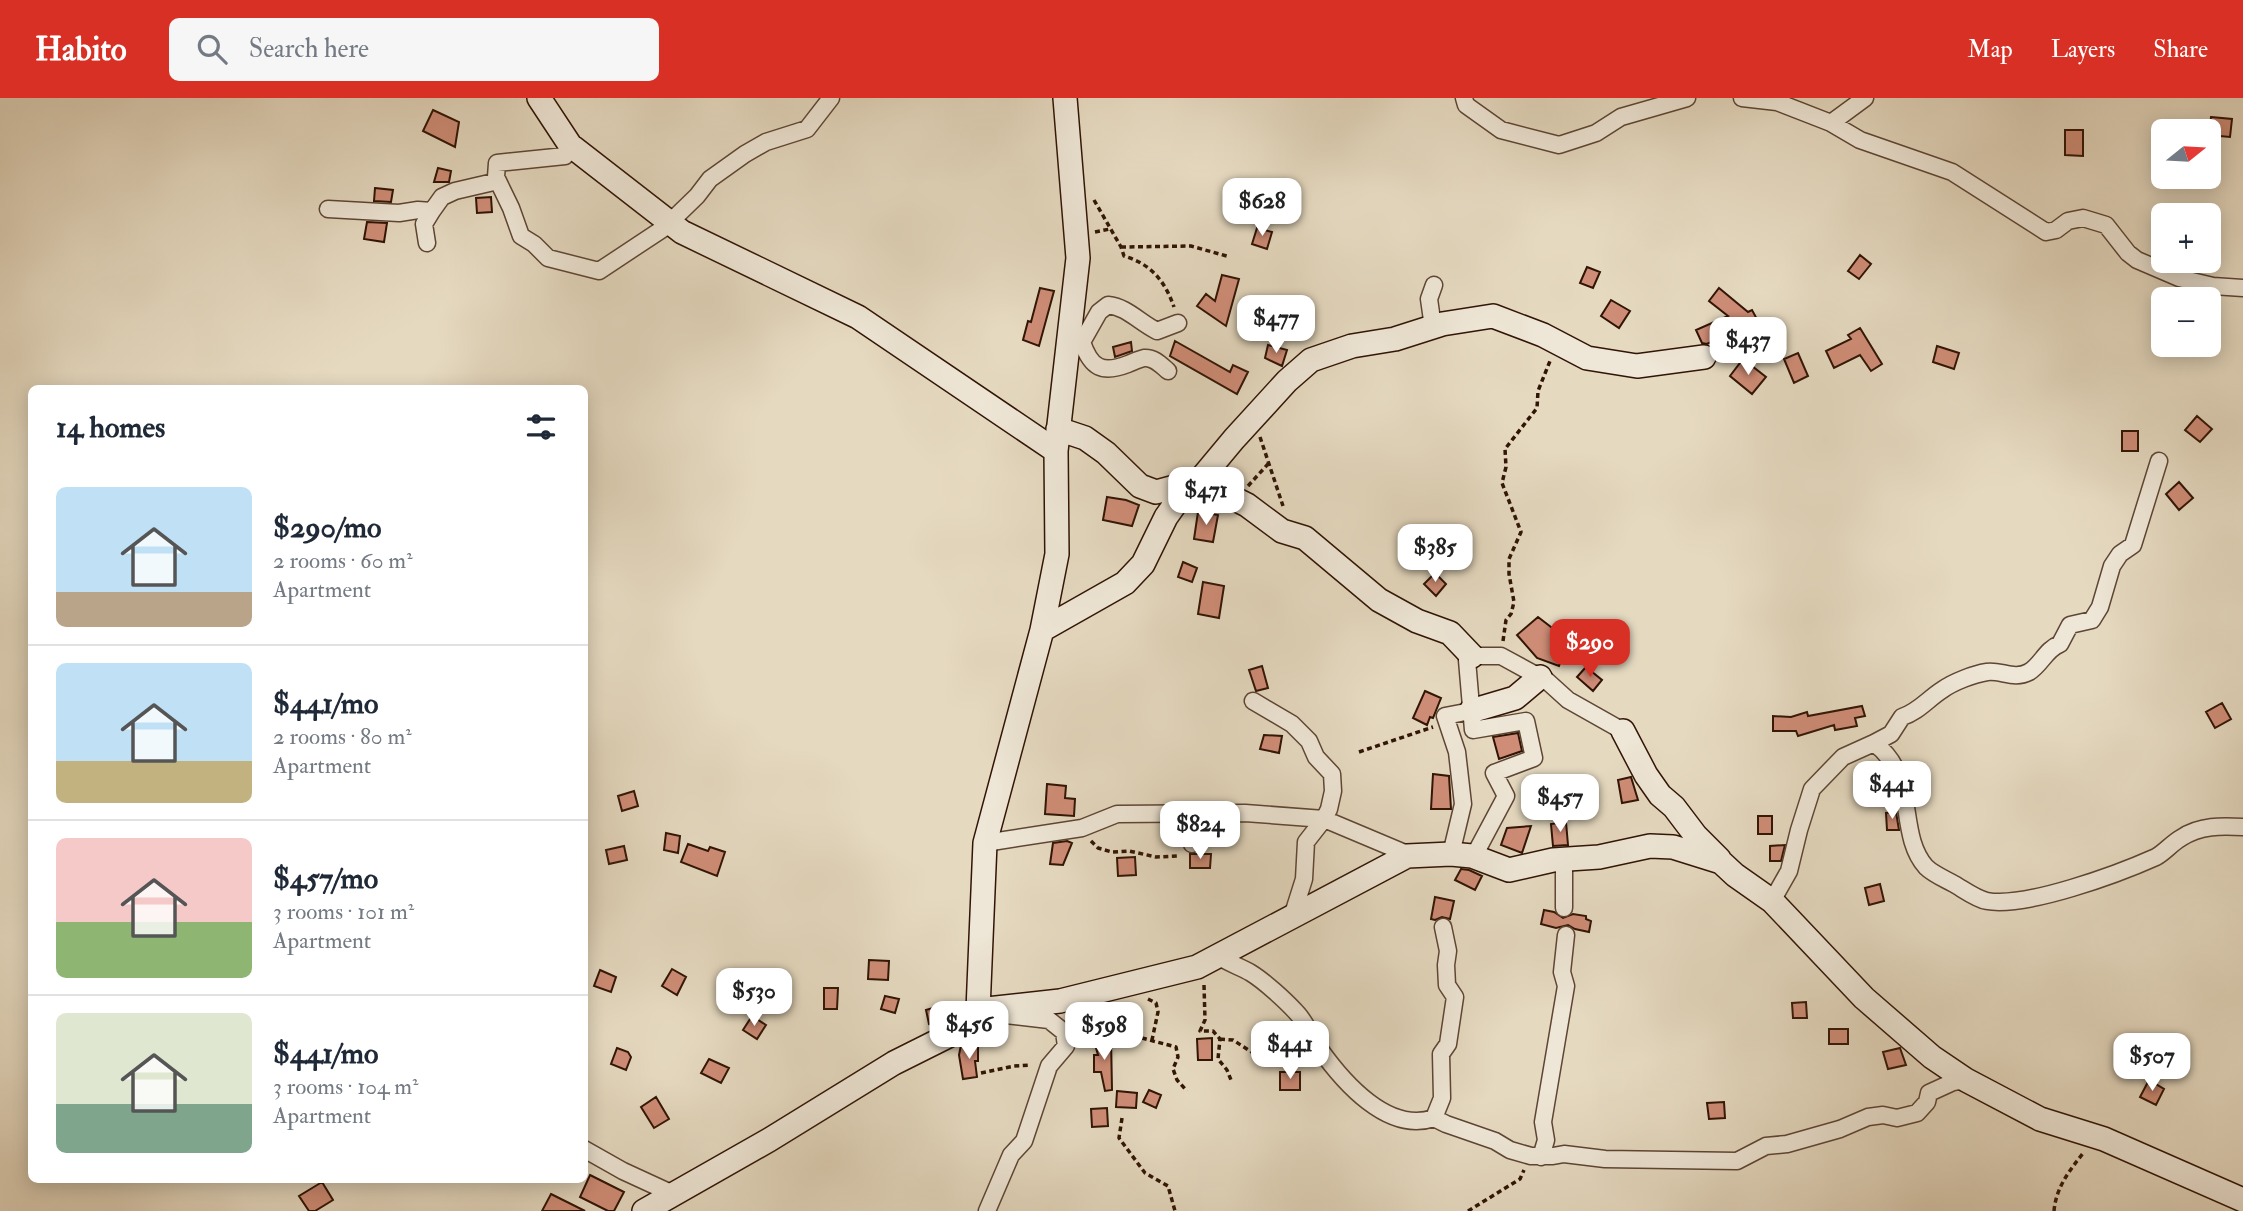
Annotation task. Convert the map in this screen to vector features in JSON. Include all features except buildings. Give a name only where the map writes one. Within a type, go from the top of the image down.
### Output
[{"type":"street","points":[[539,98],[570,145],[682,232],[858,317],[1057,440],[1085,438],[1106,453],[1140,486],[1156,492],[1196,481],[1247,505],[1282,531],[1305,538],[1380,600],[1417,621],[1450,633],[1472,656]]},
{"type":"street","points":[[570,145],[565,156],[497,163],[498,181],[521,236],[548,258],[599,271],[669,223],[710,179],[745,154],[765,142],[807,129],[831,98]]},
{"type":"street","points":[[978,1010],[985,843],[1042,631],[1057,554],[1057,440],[1076,338],[1078,258],[1065,98]]},
{"type":"street","points":[[1464,98],[1466,105],[1501,130],[1559,145],[1596,133],[1621,117],[1687,98]]},
{"type":"street","points":[[1742,98],[1777,102],[1831,123],[1860,140],[1952,172],[2046,232],[2056,230],[2068,221],[2083,218],[2106,225],[2128,253],[2147,264],[2179,278],[2213,286],[2243,288]]},
{"type":"street","points":[[1831,123],[1865,98]]},
{"type":"street","points":[[427,243],[424,224],[442,197],[455,191],[498,181]]},
{"type":"street","points":[[328,209],[432,211]]},
{"type":"street","points":[[1433,327],[1429,299],[1434,285]]},
{"type":"street","points":[[1076,338],[1108,305],[1121,307],[1141,323],[1157,331],[1178,323]]},
{"type":"street","points":[[1042,631],[1125,583],[1143,564],[1166,517],[1196,481],[1287,381],[1311,360],[1352,346],[1395,339],[1433,327],[1493,316],[1559,343],[1587,358],[1637,366],[1704,357]]},
{"type":"street","points":[[1076,338],[1094,365],[1107,369],[1145,358],[1155,360],[1168,371]]},
{"type":"street","points":[[1772,901],[1789,871],[1812,789],[1843,757],[1891,734],[1902,716],[1914,713],[1944,688],[1988,672],[2018,676],[2030,671],[2053,647],[2060,644],[2070,625],[2092,620],[2100,607],[2112,566],[2120,554],[2133,545],[2159,461]]},
{"type":"street","points":[[1463,855],[1506,796],[1494,774],[1534,758],[1526,721],[1473,730],[1467,660],[1472,656],[1502,656],[1540,677],[1568,700],[1623,731],[1646,775],[1696,836],[1721,862],[1772,901],[1864,998],[1932,1057],[1966,1080],[2040,1119],[2091,1135],[2243,1200]]},
{"type":"street","points":[[1463,855],[1463,804],[1457,752],[1445,716],[1515,698],[1540,677]]},
{"type":"street","points":[[1253,701],[1292,724],[1309,741],[1316,757],[1332,774],[1333,791],[1324,819],[1314,828],[1306,842],[1304,879],[1292,917]]},
{"type":"street","points":[[1874,743],[1890,757],[1905,792],[1914,846],[1927,868],[1984,901],[2018,902],[2045,895],[2158,856],[2183,836],[2213,826],[2243,827]]},
{"type":"street","points":[[985,843],[1082,828],[1117,814],[1233,813],[1324,819],[1412,856]]},
{"type":"street","points":[[1192,844],[1201,833],[1233,813]]},
{"type":"street","points":[[644,1211],[669,1203],[838,1095],[954,1033],[978,1010],[1060,1001],[1197,967],[1407,856],[1463,855],[1508,870],[1564,859],[1600,857],[1650,846],[1673,847],[1721,862]]},
{"type":"street","points":[[1564,859],[1564,908]]},
{"type":"street","points":[[1434,1118],[1442,1098],[1441,1054],[1448,1044],[1455,997],[1447,985],[1448,951],[1443,926]]},
{"type":"street","points":[[1536,1156],[1546,1140],[1543,1122],[1566,986],[1562,972],[1566,935]]},
{"type":"street","points":[[1218,956],[1251,973],[1285,1001],[1299,1015],[1330,1061],[1359,1093],[1384,1114],[1403,1121],[1420,1123],[1434,1118],[1495,1141],[1510,1150],[1536,1156],[1564,1154],[1605,1159],[1737,1161],[1766,1146],[1787,1144],[1840,1129],[1868,1117],[1883,1115],[1897,1118],[1917,1113],[1927,1102],[1929,1093],[1952,1082],[1966,1080]]},
{"type":"street","points":[[978,1010],[1049,1020],[1064,1032],[1066,1046],[1049,1066],[1024,1141],[1011,1155],[987,1211]]},
{"type":"street","points":[[588,1151],[623,1171],[669,1203]]},
{"type":"path","points":[[1071,171],[1099,208],[1122,247],[1124,256],[1154,270],[1171,299],[1178,323]]},
{"type":"path","points":[[1122,247],[1191,246],[1230,257]]},
{"type":"path","points":[[1502,656],[1506,620],[1511,614],[1514,602],[1509,559],[1521,532],[1502,483],[1506,467],[1504,449],[1537,408],[1538,391],[1559,343]]},
{"type":"path","points":[[1251,420],[1288,519],[1298,536]]},
{"type":"path","points":[[1248,486],[1268,464]]},
{"type":"path","points":[[1359,752],[1416,734],[1433,726],[1445,716]]},
{"type":"path","points":[[1082,828],[1098,848],[1156,857],[1179,856]]},
{"type":"path","points":[[1197,967],[1204,982],[1205,1020],[1200,1031],[1213,1031],[1220,1039],[1233,1040],[1264,1060]]},
{"type":"path","points":[[1130,984],[1139,994],[1156,1003],[1158,1012],[1152,1040]]},
{"type":"path","points":[[1125,1037],[1152,1040],[1176,1047],[1178,1058],[1173,1069],[1177,1080],[1187,1091]]},
{"type":"path","points":[[1220,1039],[1218,1059],[1231,1080]]},
{"type":"path","points":[[981,1073],[1014,1066],[1049,1066]]},
{"type":"path","points":[[1122,1118],[1119,1138],[1146,1173],[1168,1186],[1175,1211]]},
{"type":"path","points":[[2053,1211],[2062,1183],[2084,1154],[2091,1135]]},
{"type":"path","points":[[1468,1211],[1520,1179],[1536,1156]]}]
